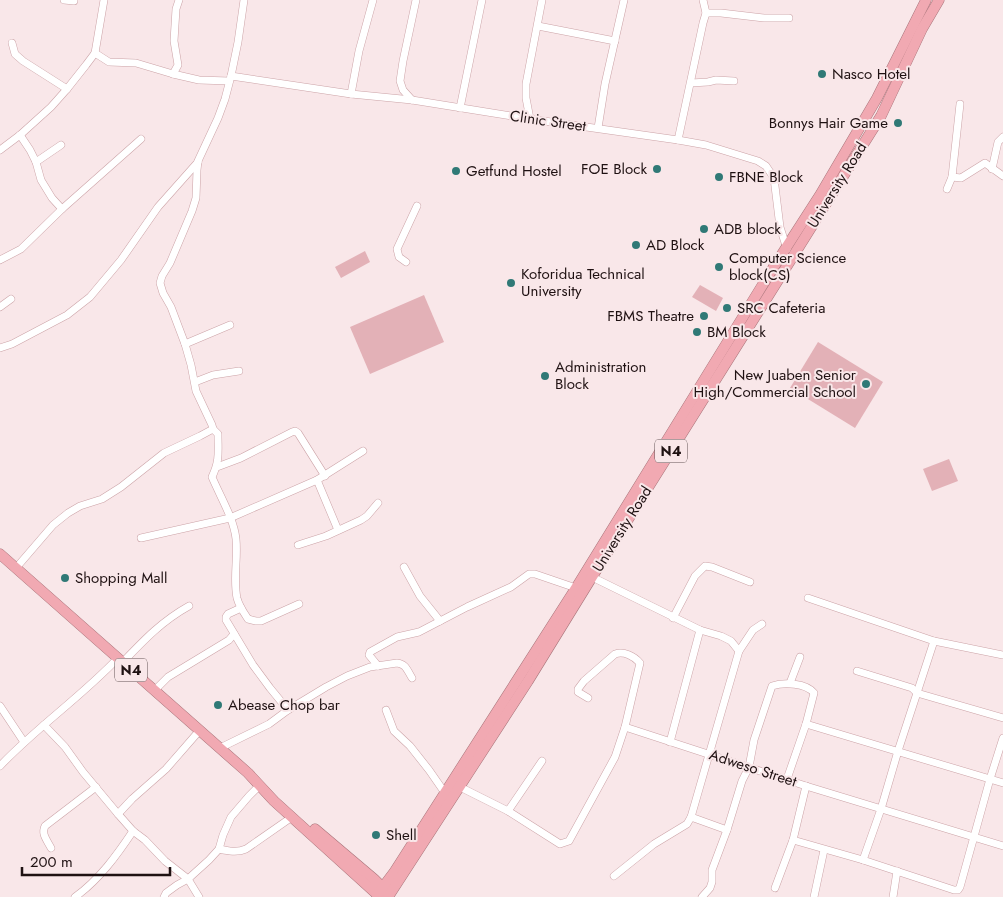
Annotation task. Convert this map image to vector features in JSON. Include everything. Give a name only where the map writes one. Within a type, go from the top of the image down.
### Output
[{"type":"highway","name":"University Road","points":[[386,895],[395,871],[576,588],[820,195],[877,98],[926,0]]},
{"type":"highway","name":"University Road","points":[[386,895],[399,881],[528,681],[881,116],[922,29],[938,0]]},
{"type":"highway","name":"N4","points":[[0,554],[220,748],[292,817],[386,895]]},
{"type":"highway","name":"N4","points":[[261,786],[277,795],[374,880],[386,895]]},
{"type":"highway","points":[[374,880],[383,880],[395,871]]},
{"type":"street","points":[[64,0],[74,1]]},
{"type":"street","points":[[0,150],[20,136],[51,107],[67,90],[94,53],[104,0]]},
{"type":"street","points":[[172,74],[178,65],[174,41],[176,9],[179,0]]},
{"type":"street","points":[[0,348],[12,344],[67,315],[90,297],[121,260],[158,207],[198,161],[225,99],[238,42],[244,0]]},
{"type":"street","points":[[351,94],[359,51],[373,0]]},
{"type":"street","points":[[412,100],[403,90],[400,81],[416,0]]},
{"type":"street","points":[[460,108],[482,0]]},
{"type":"street","points":[[530,119],[526,98],[526,84],[542,0]]},
{"type":"street","points":[[598,128],[605,84],[624,0]]},
{"type":"street","points":[[678,140],[702,24],[706,13],[703,0]]},
{"type":"street","points":[[706,13],[764,18],[789,18]]},
{"type":"street","points":[[538,26],[615,40]]},
{"type":"street","points":[[12,43],[15,54],[23,61],[67,90]]},
{"type":"street","name":"Clinic Street","points":[[94,53],[109,62],[136,63],[199,80],[230,79],[412,100],[706,145],[758,161],[766,166],[774,178],[780,226],[791,259]]},
{"type":"street","points":[[691,83],[716,80],[734,81]]},
{"type":"street","points":[[947,189],[952,177],[960,104]]},
{"type":"street","points":[[20,136],[36,162],[41,180],[52,198],[62,209]]},
{"type":"street","points":[[992,169],[998,142],[1003,137]]},
{"type":"street","points":[[0,260],[21,248],[141,139]]},
{"type":"street","points":[[36,162],[61,145]]},
{"type":"street","points":[[198,161],[196,198],[192,211],[160,283],[185,344],[196,391],[213,429],[218,434],[219,453],[217,467],[212,477],[230,518],[236,539],[237,600],[248,619],[256,622],[299,604]]},
{"type":"street","points":[[952,177],[961,178],[985,163],[1003,176]]},
{"type":"street","points":[[406,262],[399,257],[397,249],[417,206]]},
{"type":"street","points":[[0,307],[11,299]]},
{"type":"street","points":[[185,344],[230,325]]},
{"type":"street","points":[[195,382],[213,375],[239,370]]},
{"type":"street","points":[[16,568],[53,525],[68,513],[80,506],[102,499],[121,487],[164,453],[213,429]]},
{"type":"street","points":[[217,467],[241,458],[295,431],[324,476]]},
{"type":"street","points":[[141,538],[230,518],[317,480],[363,452]]},
{"type":"street","points":[[317,480],[338,530]]},
{"type":"street","points":[[298,545],[361,520],[378,503]]},
{"type":"street","points":[[674,618],[696,576],[705,566],[750,582]]},
{"type":"street","points":[[404,567],[420,596],[440,621]]},
{"type":"street","points":[[378,666],[369,655],[370,652],[397,637],[419,632],[511,587],[529,574],[532,573],[576,588]]},
{"type":"street","points":[[592,577],[700,630],[731,641],[739,651]]},
{"type":"street","points":[[808,598],[934,641],[1003,655]]},
{"type":"street","points":[[0,766],[24,742],[158,627],[174,614],[189,606]]},
{"type":"street","points":[[241,608],[228,614],[226,617],[253,665],[288,710]]},
{"type":"street","points":[[614,876],[654,844],[687,824],[691,817],[739,651],[753,630],[762,624]]},
{"type":"street","points":[[670,742],[700,630]]},
{"type":"street","points":[[155,690],[168,677],[229,640],[234,634]]},
{"type":"street","points":[[863,860],[882,808],[898,751],[934,641]]},
{"type":"street","points":[[460,787],[508,811],[560,844],[569,841],[616,757],[625,727],[639,661],[632,655],[615,654],[584,681],[578,689],[578,692],[588,698]]},
{"type":"street","points":[[790,683],[800,657]]},
{"type":"street","points":[[220,748],[269,724],[326,687],[370,667],[397,662],[405,665],[412,678]]},
{"type":"street","points":[[856,671],[912,688],[918,693],[1003,718]]},
{"type":"street","points":[[702,897],[710,888],[712,882],[712,870],[742,781],[749,767],[754,740],[772,686],[790,683],[811,690],[814,693],[806,724],[787,779]]},
{"type":"street","points":[[0,706],[24,742]]},
{"type":"street","points":[[386,710],[394,731],[410,746],[445,793]]},
{"type":"street","points":[[806,724],[1003,783]]},
{"type":"street","points":[[44,725],[65,747],[133,831],[145,840],[165,861],[188,879],[198,897]]},
{"type":"street","name":"Adweso Street","points":[[625,727],[806,786],[1003,846]]},
{"type":"street","points":[[118,814],[166,769],[200,730]]},
{"type":"street","points":[[793,840],[958,890],[1003,738]]},
{"type":"street","points":[[508,811],[542,761]]},
{"type":"street","points":[[164,897],[166,893],[188,879],[209,860],[218,849],[231,817],[249,796],[261,786]]},
{"type":"street","points":[[775,888],[793,840],[806,786]]},
{"type":"street","points":[[51,848],[43,834],[45,826],[96,787]]},
{"type":"street","points":[[218,849],[234,852],[246,849],[292,817]]},
{"type":"street","points":[[691,817],[727,830]]},
{"type":"street","points":[[75,897],[88,888],[120,850],[133,831]]},
{"type":"street","points":[[814,897],[824,850]]},
{"type":"street","points":[[893,897],[897,871]]},
{"type":"shaded area","points":[[365,251],[370,262],[341,278],[335,267]]},
{"type":"shaded area","points":[[700,285],[723,298],[716,311],[692,297]]},
{"type":"shaded area","points":[[424,295],[444,342],[370,374],[350,327]]},
{"type":"shaded area","points":[[818,342],[883,382],[855,428],[790,388]]},
{"type":"shaded area","points":[[949,459],[958,481],[932,491],[923,469]]},
{"type":"place","name":"Nasco Hotel","points":[[822,74]]},
{"type":"place","name":"Bonnys Hair Game","points":[[898,123]]},
{"type":"place","name":"FOE Block","points":[[657,169]]},
{"type":"place","name":"Getfund Hostel","points":[[456,171]]},
{"type":"place","name":"FBNE Block","points":[[719,177]]},
{"type":"place","name":"ADB block","points":[[704,229]]},
{"type":"place","name":"AD Block","points":[[636,245]]},
{"type":"place","name":"Computer Science block(CS)","points":[[719,267]]},
{"type":"place","name":"Koforidua Technical University","points":[[511,283]]},
{"type":"place","name":"SRC Cafeteria","points":[[727,308]]},
{"type":"place","name":"FBMS Theatre","points":[[704,316]]},
{"type":"place","name":"BM Block","points":[[697,332]]},
{"type":"place","name":"Administration Block","points":[[545,376]]},
{"type":"place","name":"New Juaben Senior High/Commercial School","points":[[866,384]]},
{"type":"place","name":"Shopping Mall","points":[[65,578]]},
{"type":"place","name":"Abease Chop bar","points":[[218,705]]},
{"type":"place","name":"Shell","points":[[376,835]]}]
